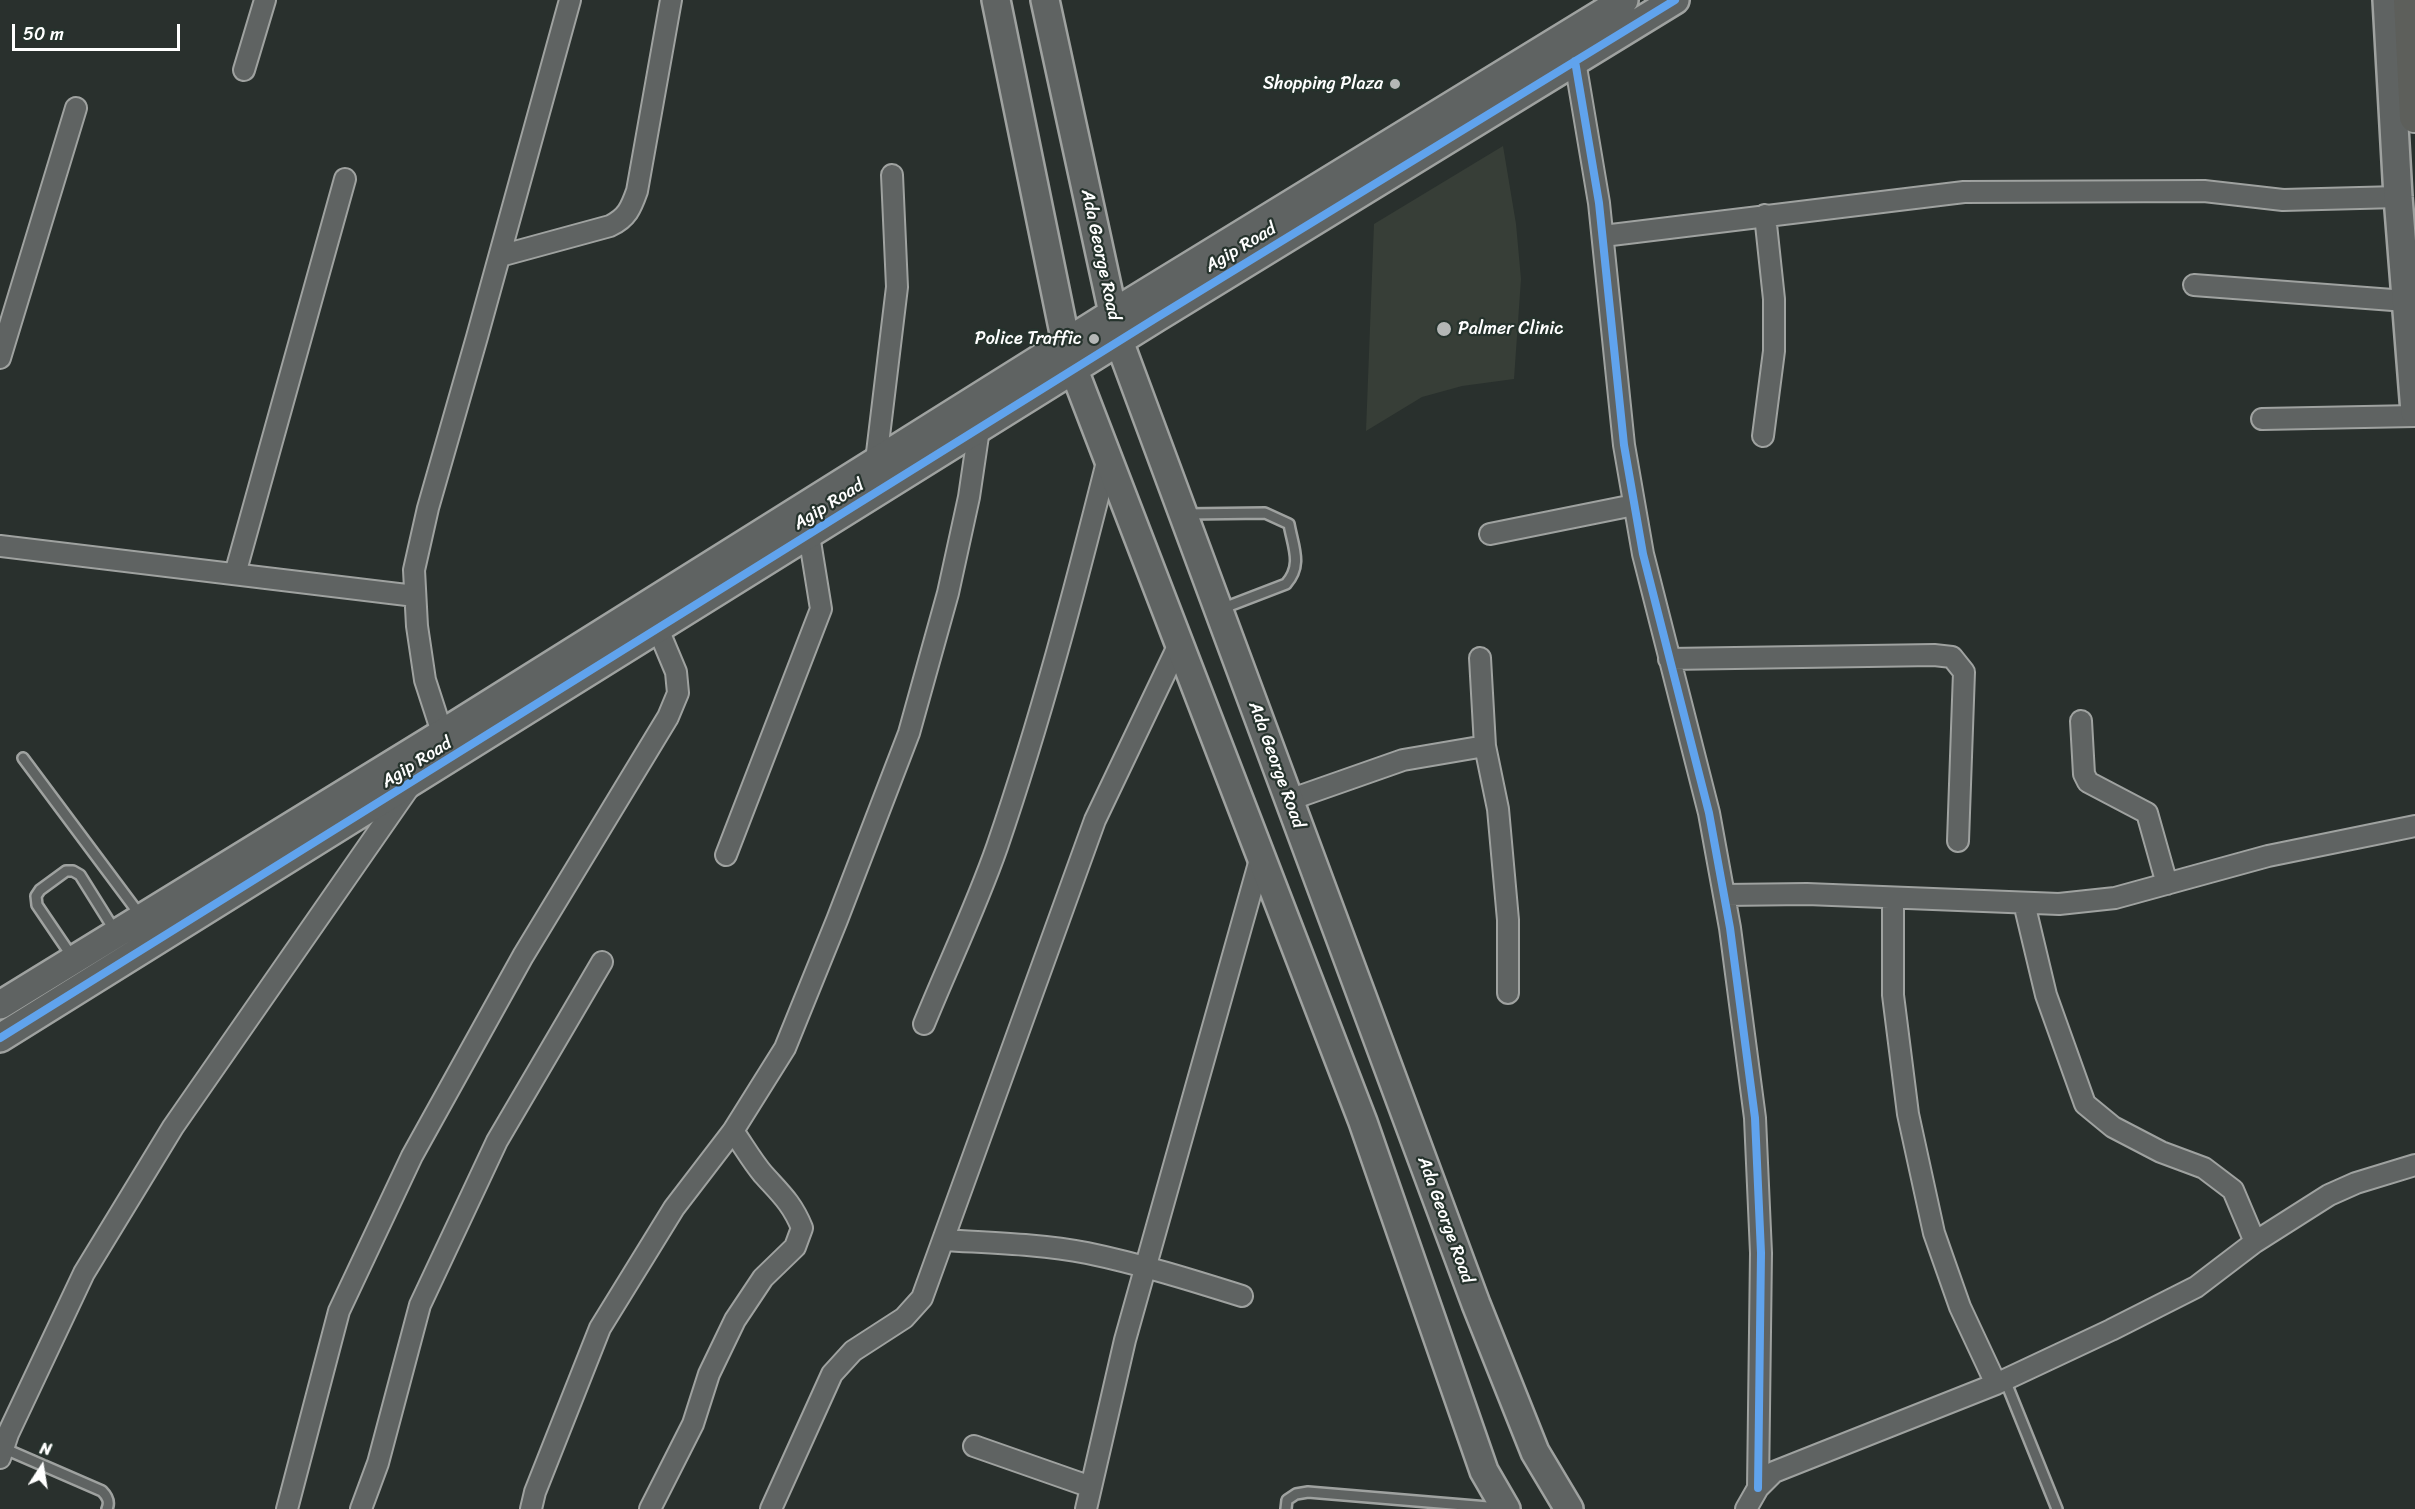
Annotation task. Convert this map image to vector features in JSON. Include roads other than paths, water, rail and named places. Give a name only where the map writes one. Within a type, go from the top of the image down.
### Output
[{"type":"main road","points":[[2409,0],[2415,117]]},
{"type":"street","points":[[244,70],[265,0]]},
{"type":"street","points":[[451,759],[425,680],[417,626],[414,570],[428,508],[570,0]]},
{"type":"street","points":[[500,256],[610,226],[622,220],[630,210],[637,191],[671,0]]},
{"type":"street","points":[[996,0],[1066,343],[1074,370],[1363,1122],[1480,1461],[1505,1509]]},
{"type":"street","name":"Ada George Road","points":[[1045,0],[1119,341],[1476,1304],[1535,1452],[1569,1509]]},
{"type":"street","name":"Agip Road","points":[[0,1005],[443,734],[1113,313],[1624,0]]},
{"type":"street","name":"Agip Road","points":[[0,1038],[413,783],[1119,341],[1675,0]]},
{"type":"street","points":[[2387,0],[2398,197],[2415,412]]},
{"type":"street","points":[[1575,61],[1603,236],[1624,445],[1634,505],[1643,554],[1709,813],[1724,895],[1755,1119],[1761,1254],[1758,1488]]},
{"type":"street","points":[[0,358],[76,108]]},
{"type":"street","points":[[876,461],[897,287],[892,175]]},
{"type":"street","points":[[235,574],[345,179]]},
{"type":"street","points":[[1603,236],[1964,192],[2204,192],[2283,200],[2398,197]]},
{"type":"street","points":[[1763,436],[1774,351],[1774,299],[1765,215]]},
{"type":"street","points":[[2194,285],[2406,301]]},
{"type":"street","points":[[2262,419],[2415,416]]},
{"type":"street","points":[[531,1509],[535,1492],[600,1328],[674,1208],[733,1131],[785,1048],[909,733],[948,593],[969,497],[979,429]]},
{"type":"street","points":[[924,1024],[1003,828],[1068,617],[1108,458]]},
{"type":"street","points":[[1490,534],[1634,505]]},
{"type":"street","points":[[726,855],[821,609],[809,535]]},
{"type":"street","points":[[0,546],[415,596]]},
{"type":"street","points":[[287,1509],[339,1311],[411,1156],[523,956],[669,717],[678,693],[676,672],[658,629]]},
{"type":"street","points":[[771,1509],[832,1374],[853,1352],[904,1318],[922,1298],[1095,820],[1179,644]]},
{"type":"street","points":[[1669,659],[1935,655],[1952,657],[1964,672],[1958,842]]},
{"type":"street","points":[[1480,658],[1485,746],[1498,809],[1508,920],[1508,993]]},
{"type":"street","points":[[2081,721],[2084,774],[2088,782],[2147,813],[2167,884]]},
{"type":"street","points":[[1289,800],[1403,760],[1485,746]]},
{"type":"street","points":[[2,1453],[84,1273],[173,1127],[413,783]]},
{"type":"street","points":[[1724,895],[1807,894],[2059,904],[2115,898],[2268,856],[2415,826]]},
{"type":"street","points":[[1086,1509],[1125,1340],[1261,856]]},
{"type":"street","points":[[1893,898],[1893,995],[1908,1114],[1934,1233],[1960,1307],[2000,1382]]},
{"type":"street","points":[[2024,903],[2046,995],[2085,1104],[2113,1127],[2161,1152],[2204,1168],[2233,1190],[2255,1242]]},
{"type":"street","points":[[361,1509],[378,1463],[420,1305],[497,1141],[602,962]]},
{"type":"street","points":[[650,1509],[693,1424],[709,1374],[735,1320],[763,1278],[795,1247],[802,1228],[795,1211],[782,1193],[763,1174],[733,1131]]},
{"type":"street","points":[[1746,1509],[1758,1488],[1774,1472],[2000,1382],[2196,1287],[2255,1242],[2329,1195],[2356,1183],[2415,1166]]},
{"type":"street","points":[[944,1240],[1026,1244],[1085,1253],[1146,1267],[1242,1296]]},
{"type":"street","points":[[974,1446],[1091,1487]]},
{"type":"lane","points":[[1183,514],[1264,513],[1289,524],[1297,566],[1287,584],[1219,610]]},
{"type":"lane","points":[[23,758],[142,917]]},
{"type":"lane","points":[[74,959],[37,904],[36,896],[40,890],[66,871],[73,871],[80,875],[117,933]]},
{"type":"lane","points":[[2000,1382],[2057,1509]]},
{"type":"lane","points":[[2,1453],[102,1491],[107,1496],[107,1509]]},
{"type":"lane","points":[[1286,1509],[1287,1500],[1296,1494],[1308,1492],[1505,1509]]},
{"type":"place","name":"Shopping Plaza","points":[[1395,84]]},
{"type":"place","name":"Palmer Clinic","points":[[1444,329]]},
{"type":"place","name":"Police Traffic","points":[[1094,339]]}]
